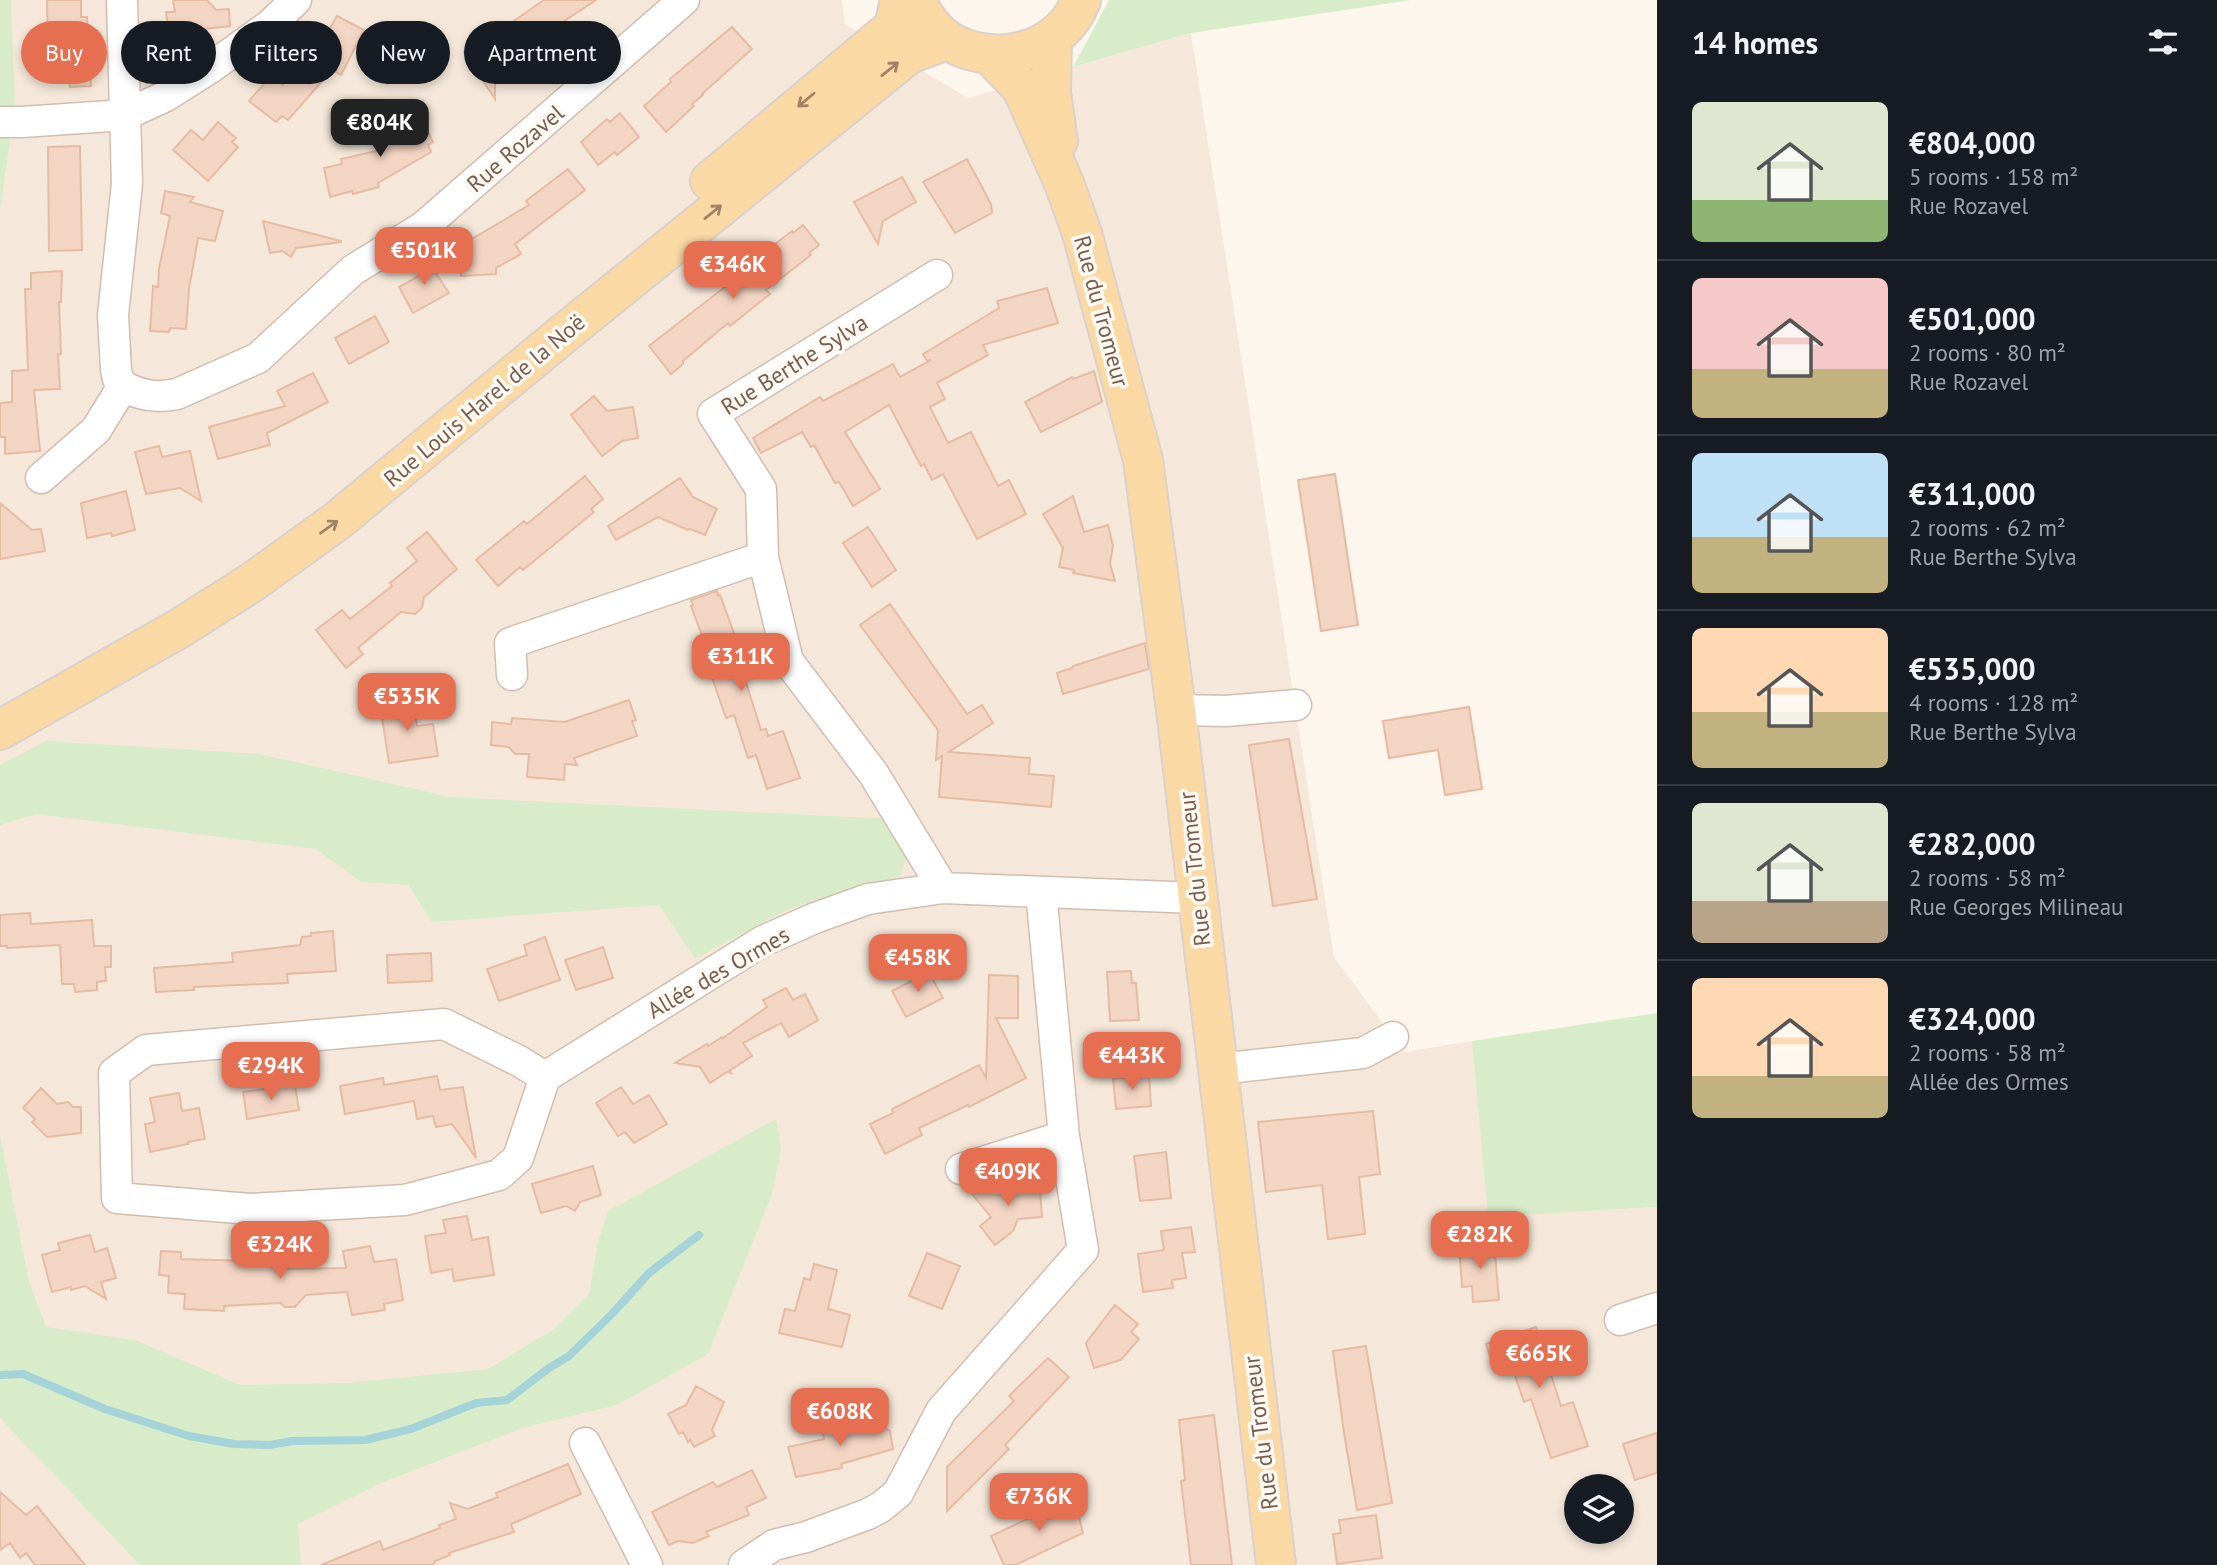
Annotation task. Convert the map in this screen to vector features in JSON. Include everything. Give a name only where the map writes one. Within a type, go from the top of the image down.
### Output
[{"type":"main road","name":"Rue Louis Harel de la Noë","points":[[0,705],[81,662],[181,602],[284,530],[375,460],[894,27],[900,0]]},
{"type":"main road","points":[[915,0],[926,21],[947,40],[967,50],[990,55],[1023,53],[1052,38],[1077,12],[1081,0]]},
{"type":"main road","name":"Rue du Tromeur","points":[[1052,38],[1051,93],[1064,183]]},
{"type":"main road","name":"Rue Louis Harel de la Noë","points":[[0,730],[180,628],[251,583],[337,521],[909,54],[947,40]]},
{"type":"main road","name":"Rue du Tromeur","points":[[990,55],[1022,88],[1064,183],[1082,233],[1143,460],[1176,710],[1276,1565]]},
{"type":"street","points":[[40,478],[96,430],[123,386],[118,379],[113,315],[127,184],[122,0]]},
{"type":"street","points":[[11,122],[125,115],[164,97],[210,68],[270,25],[296,0]]},
{"type":"street","name":"Rue Rozavel","points":[[123,386],[148,396],[177,394],[258,358],[353,270],[423,227],[684,0]]},
{"type":"street","name":"Rue Berthe Sylva","points":[[937,275],[713,414],[761,489],[763,557],[788,661],[873,773],[943,887]]},
{"type":"street","points":[[512,675],[510,643],[763,557]]},
{"type":"street","points":[[1176,710],[1226,711],[1296,705]]},
{"type":"street","name":"Allée des Ormes","points":[[545,1077],[763,941],[815,918],[869,900],[943,887],[1197,898]]},
{"type":"street","points":[[744,1565],[774,1545],[806,1537],[868,1514],[898,1493],[941,1411],[1083,1250],[1064,1136],[1041,892]]},
{"type":"street","points":[[444,1024],[545,1077],[518,1158],[499,1175],[405,1200],[250,1209],[117,1198],[114,1073],[146,1050],[444,1024]]},
{"type":"street","points":[[1218,1069],[1363,1053],[1393,1037]]},
{"type":"street","points":[[961,1169],[1064,1136]]},
{"type":"street","points":[[1620,1320],[1657,1308]]},
{"type":"street","points":[[585,1443],[647,1565]]},
{"type":"shaded area","points":[[0,0],[842,0],[845,24],[968,98],[1191,33],[1334,957],[1393,1037],[1398,1053],[1472,1041],[1489,1216],[1657,1207],[1657,1565],[0,1565]]},
{"type":"green space","points":[[0,0],[11,0],[15,107],[0,209]]},
{"type":"green space","points":[[1109,0],[1411,0],[1191,33],[1073,67]]},
{"type":"green space","points":[[46,741],[260,754],[450,797],[890,819],[907,858],[900,876],[784,911],[695,959],[659,905],[432,922],[408,885],[361,882],[316,849],[36,814],[0,826],[0,765]]},
{"type":"green space","points":[[1657,1013],[1657,1207],[1488,1217],[1472,1041]]},
{"type":"green space","points":[[776,1119],[781,1149],[772,1194],[708,1354],[617,1405],[522,1428],[381,1483],[298,1524],[301,1565],[140,1565],[0,1418],[0,1135],[29,1282],[46,1327],[135,1340],[240,1385],[346,1383],[488,1369],[554,1329],[589,1294],[598,1242],[608,1211]]},
{"type":"building","points":[[47,0],[81,0],[81,17],[87,17],[87,21],[47,21]]},
{"type":"building","points":[[173,0],[207,0],[216,10],[229,9],[230,26],[216,28],[216,21],[167,21],[166,12],[175,12]]},
{"type":"building","points":[[544,0],[596,0],[564,21],[514,21]]},
{"type":"building","points":[[337,16],[356,26],[356,46],[342,73],[342,21],[334,21]]},
{"type":"building","points":[[732,27],[752,49],[702,94],[692,104],[694,106],[666,132],[644,106],[671,82],[670,79]]},
{"type":"building","points":[[70,84],[91,84],[91,86],[70,87]]},
{"type":"building","points":[[264,84],[320,84],[288,120],[282,116],[276,122],[249,101]]},
{"type":"building","points":[[485,84],[495,84],[495,99]]},
{"type":"building","points":[[620,113],[639,137],[617,155],[615,152],[598,165],[581,142],[607,119],[610,122]]},
{"type":"building","points":[[399,118],[405,131],[423,122],[433,142],[428,145],[431,152],[378,183],[379,187],[330,197],[324,168],[342,164],[341,159],[381,150],[373,132]]},
{"type":"building","points":[[218,122],[236,138],[232,142],[238,147],[208,181],[173,150],[191,130],[203,140]]},
{"type":"building","points":[[80,146],[82,250],[49,251],[48,147]]},
{"type":"building","points":[[967,159],[991,204],[992,213],[955,233],[923,182]]},
{"type":"building","points":[[568,169],[585,190],[515,244],[521,254],[496,268],[496,274],[461,276],[460,246],[529,205],[526,201]]},
{"type":"building","points":[[902,177],[916,202],[883,221],[878,244],[854,202]]},
{"type":"building","points":[[165,191],[194,197],[190,202],[223,211],[215,241],[198,238],[189,289],[186,329],[170,328],[169,332],[150,331],[153,286],[158,287],[170,216],[161,213]]},
{"type":"building","points":[[263,221],[341,242],[296,248],[291,257],[282,251],[270,253]]},
{"type":"building","points":[[803,225],[819,245],[809,253],[811,255],[766,290],[770,294],[730,326],[728,323],[671,374],[649,346],[735,279],[738,282],[770,256],[766,251]]},
{"type":"building","points":[[421,251],[449,293],[413,313],[399,287],[419,276]]},
{"type":"building","points":[[62,271],[59,302],[61,354],[58,354],[60,389],[34,390],[40,451],[5,454],[5,437],[0,437],[0,403],[12,402],[12,371],[28,370],[25,289],[31,289],[31,273]]},
{"type":"building","points":[[1047,288],[1058,323],[983,345],[988,355],[937,383],[945,399],[930,407],[948,443],[971,432],[998,486],[1009,480],[1026,514],[977,539],[943,474],[932,480],[924,464],[921,466],[889,405],[845,432],[880,489],[853,506],[839,482],[835,483],[814,445],[811,447],[802,432],[761,453],[753,438],[820,397],[823,401],[893,364],[900,377],[931,360],[927,361],[923,354],[999,308],[997,301]]},
{"type":"building","points":[[375,316],[389,342],[349,364],[335,338]]},
{"type":"building","points":[[1094,371],[1102,402],[1041,432],[1025,402],[1072,377],[1073,379]]},
{"type":"building","points":[[313,373],[328,402],[267,433],[270,445],[218,459],[209,427],[285,406],[277,391]]},
{"type":"building","points":[[594,396],[607,411],[633,407],[638,438],[622,441],[602,456],[571,415]]},
{"type":"building","points":[[159,446],[162,457],[190,451],[201,501],[180,488],[146,494],[135,452]]},
{"type":"building","points":[[1335,474],[1358,625],[1321,631],[1298,480]]},
{"type":"building","points":[[585,476],[603,499],[591,509],[594,512],[523,570],[520,567],[498,586],[476,560],[524,521],[527,524]]},
{"type":"building","points":[[680,478],[693,497],[717,509],[705,535],[658,517],[616,540],[608,526]]},
{"type":"building","points":[[126,491],[135,530],[112,536],[111,533],[87,538],[81,503]]},
{"type":"building","points":[[1073,496],[1084,532],[1108,525],[1113,546],[1110,564],[1115,581],[1073,573],[1074,570],[1059,567],[1063,548],[1043,514]]},
{"type":"building","points":[[0,503],[32,530],[41,529],[45,551],[0,559]]},
{"type":"building","points":[[868,527],[896,570],[872,587],[843,543]]},
{"type":"building","points":[[427,532],[457,569],[424,597],[422,608],[415,614],[401,612],[358,648],[363,654],[346,668],[316,630],[342,610],[350,619],[392,586],[390,583],[417,561],[407,548]]},
{"type":"building","points":[[717,591],[734,633],[731,635],[761,730],[766,729],[768,736],[783,731],[800,778],[767,789],[756,755],[748,758],[734,715],[726,718],[709,669],[714,668],[691,606],[691,600]]},
{"type":"building","points":[[890,604],[967,714],[982,705],[993,723],[949,752],[1030,758],[1029,774],[1054,776],[1051,807],[939,797],[942,756],[936,760],[938,730],[860,625]]},
{"type":"building","points":[[1145,643],[1149,669],[1063,694],[1057,673]]},
{"type":"building","points":[[413,699],[417,726],[433,724],[438,756],[389,763],[380,704]]},
{"type":"building","points":[[629,700],[636,720],[632,721],[637,736],[574,758],[577,765],[565,764],[564,780],[527,777],[529,754],[515,754],[509,747],[491,745],[492,722],[511,724],[512,718],[565,722]]},
{"type":"building","points":[[1469,707],[1482,789],[1445,795],[1438,750],[1389,758],[1383,721]]},
{"type":"building","points":[[1289,739],[1317,899],[1273,906],[1249,745]]},
{"type":"building","points":[[30,913],[31,924],[92,920],[94,946],[111,946],[111,967],[105,967],[106,981],[97,982],[97,990],[75,992],[74,984],[62,984],[60,945],[7,948],[0,946],[0,915]]},
{"type":"building","points":[[333,931],[336,971],[287,974],[288,983],[194,987],[194,990],[156,992],[154,968],[233,962],[232,953],[300,945],[302,937],[311,936],[311,933]]},
{"type":"building","points":[[545,937],[560,980],[499,1001],[487,969],[527,955],[524,945]]},
{"type":"building","points":[[603,947],[613,978],[576,990],[565,960]]},
{"type":"building","points":[[431,953],[432,981],[388,983],[387,955]]},
{"type":"building","points":[[1131,971],[1132,983],[1136,983],[1139,1020],[1110,1021],[1107,972]]},
{"type":"building","points":[[929,972],[943,998],[906,1017],[892,991]]},
{"type":"building","points":[[989,975],[1018,976],[1018,1018],[996,1018],[1026,1078],[969,1107],[968,1105],[919,1128],[922,1135],[885,1154],[870,1124],[893,1113],[892,1109],[979,1065],[986,1078]]},
{"type":"building","points":[[786,988],[793,1000],[805,994],[818,1020],[789,1037],[781,1023],[743,1043],[752,1056],[729,1071],[731,1073],[727,1072],[710,1083],[700,1067],[675,1063],[723,1038],[767,1007],[763,1000]]},
{"type":"building","points":[[1149,1075],[1151,1106],[1116,1109],[1113,1079]]},
{"type":"building","points":[[437,1076],[440,1090],[463,1087],[476,1158],[452,1124],[436,1127],[433,1116],[417,1119],[414,1101],[345,1114],[340,1086],[383,1078],[384,1085]]},
{"type":"building","points":[[295,1085],[299,1110],[247,1119],[243,1092]]},
{"type":"building","points":[[621,1087],[633,1104],[649,1095],[667,1124],[634,1143],[625,1132],[618,1136],[596,1103]]},
{"type":"building","points":[[41,1088],[57,1104],[68,1102],[73,1107],[81,1107],[81,1133],[47,1137],[32,1122],[35,1119],[23,1108]]},
{"type":"building","points":[[179,1093],[182,1111],[199,1108],[205,1139],[150,1152],[145,1124],[155,1122],[150,1098]]},
{"type":"building","points":[[1373,1111],[1380,1174],[1359,1177],[1365,1234],[1328,1239],[1322,1185],[1266,1192],[1258,1122]]},
{"type":"building","points":[[1166,1152],[1171,1198],[1140,1201],[1134,1156]]},
{"type":"building","points":[[593,1166],[601,1195],[580,1202],[575,1211],[566,1206],[541,1213],[532,1184]]},
{"type":"building","points":[[1034,1183],[1040,1190],[1042,1217],[1018,1219],[1013,1231],[995,1245],[980,1226],[991,1217],[968,1189],[994,1192],[1003,1185]]},
{"type":"building","points":[[467,1216],[472,1240],[488,1237],[494,1275],[454,1281],[452,1269],[431,1273],[425,1236],[446,1233],[443,1220]]},
{"type":"building","points":[[1191,1227],[1195,1252],[1182,1253],[1186,1278],[1172,1280],[1173,1288],[1143,1292],[1138,1254],[1164,1250],[1161,1231]]},
{"type":"building","points":[[90,1235],[95,1252],[107,1248],[116,1278],[101,1282],[106,1299],[85,1286],[52,1292],[42,1255],[60,1250],[58,1243]]},
{"type":"building","points":[[275,1241],[281,1269],[346,1268],[343,1251],[370,1246],[374,1262],[396,1259],[403,1300],[384,1304],[385,1310],[352,1315],[347,1292],[306,1295],[295,1307],[285,1307],[280,1303],[224,1306],[224,1311],[184,1309],[185,1294],[168,1293],[169,1276],[159,1275],[161,1251],[181,1252],[181,1259],[249,1261],[248,1255],[255,1255],[255,1242]]},
{"type":"building","points":[[1494,1243],[1499,1300],[1473,1302],[1472,1286],[1462,1287],[1459,1246]]},
{"type":"building","points":[[927,1253],[960,1266],[942,1309],[909,1296]]},
{"type":"building","points":[[814,1264],[837,1270],[828,1309],[850,1315],[842,1347],[779,1333],[785,1309],[795,1311],[804,1278],[810,1280]]},
{"type":"building","points":[[1115,1305],[1138,1324],[1131,1332],[1139,1339],[1121,1360],[1094,1368],[1086,1343]]},
{"type":"building","points":[[1536,1327],[1561,1406],[1573,1402],[1588,1446],[1551,1458],[1531,1399],[1524,1402],[1512,1367],[1495,1372],[1486,1344]]},
{"type":"building","points":[[1366,1346],[1392,1503],[1357,1510],[1333,1351]]},
{"type":"building","points":[[1048,1358],[1069,1377],[1005,1445],[1009,1449],[947,1511],[947,1467],[1014,1401],[1009,1396]]},
{"type":"building","points":[[696,1386],[724,1402],[712,1430],[715,1436],[694,1447],[683,1432],[679,1434],[668,1414],[686,1405]]},
{"type":"building","points":[[1214,1415],[1232,1565],[1191,1565],[1181,1481],[1185,1480],[1179,1420]]},
{"type":"building","points":[[884,1421],[885,1428],[890,1431],[893,1449],[841,1464],[842,1468],[796,1477],[788,1447],[824,1439],[823,1432]]},
{"type":"building","points":[[1657,1433],[1657,1473],[1635,1480],[1623,1444]]},
{"type":"building","points":[[568,1464],[581,1494],[511,1524],[514,1532],[449,1553],[450,1555],[435,1561],[433,1565],[321,1565],[380,1541],[383,1550],[440,1528],[439,1525],[456,1519],[450,1503],[468,1509],[498,1497],[496,1493]]},
{"type":"building","points":[[752,1470],[766,1498],[746,1507],[749,1515],[706,1532],[709,1536],[693,1543],[678,1541],[669,1545],[652,1512],[713,1482],[717,1487]]},
{"type":"building","points":[[0,1492],[26,1515],[37,1506],[85,1565],[35,1565],[26,1553],[20,1558],[10,1543],[0,1550]]},
{"type":"building","points":[[1074,1497],[1083,1533],[1015,1565],[1004,1565],[991,1536]]},
{"type":"building","points":[[1376,1515],[1382,1558],[1337,1564],[1333,1534],[1341,1533],[1339,1520]]},
{"type":"waterway","points":[[0,1375],[23,1374],[105,1409],[189,1436],[234,1444],[270,1445],[292,1441],[365,1440],[411,1429],[476,1403],[507,1400],[569,1356],[649,1273],[699,1235]]}]
